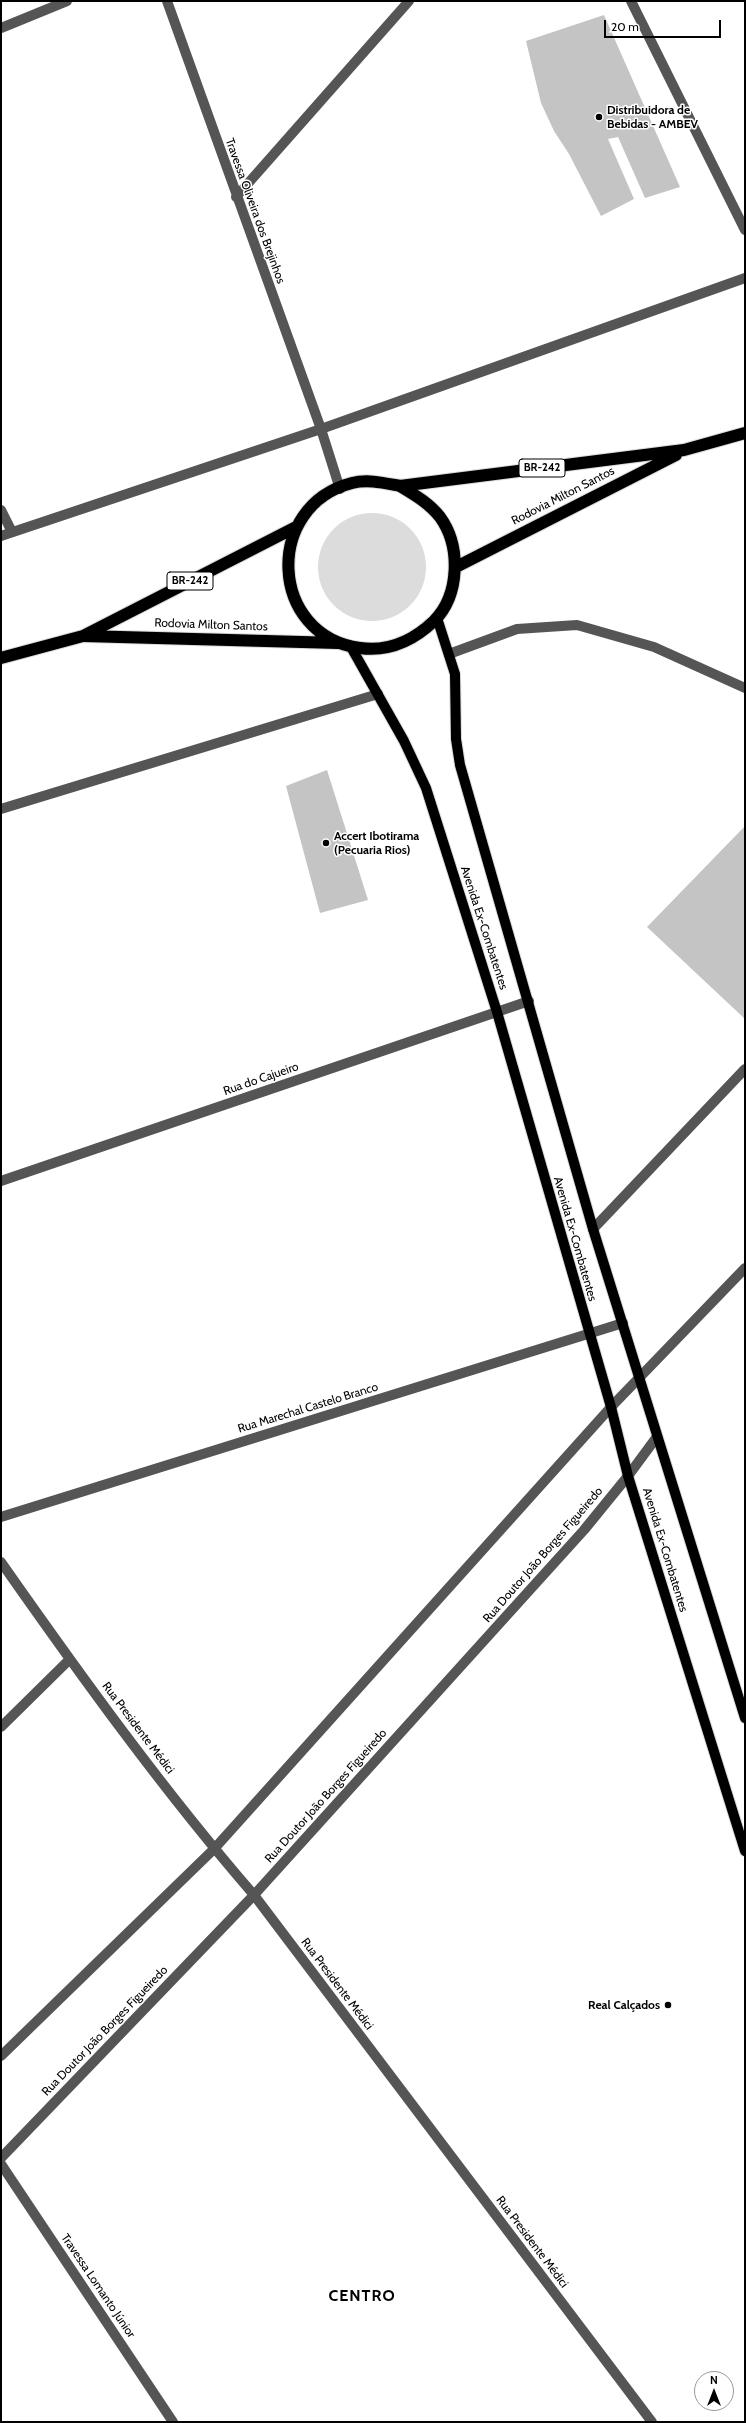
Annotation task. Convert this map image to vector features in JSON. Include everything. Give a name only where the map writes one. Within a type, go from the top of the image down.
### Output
[{"type":"highway","name":"Rodovia Milton Santos","points":[[400,486],[684,450],[745,433]]},
{"type":"highway","name":"Rodovia Milton Santos","points":[[456,567],[684,450]]},
{"type":"highway","name":"Rodovia Milton Santos","points":[[376,481],[400,486],[423,499],[440,518],[452,541],[456,567],[451,593],[437,618],[424,630],[408,641],[389,647],[370,649],[351,647],[339,643],[316,628],[298,607],[288,580],[288,553],[296,527],[310,507],[330,492],[352,483],[376,481]]},
{"type":"highway","name":"Rodovia Milton Santos","points":[[1,658],[83,636],[296,527]]},
{"type":"highway","name":"Rodovia Milton Santos","points":[[83,636],[339,643]]},
{"type":"main road","name":"Avenida Ex-Combatentes","points":[[437,618],[454,674],[456,739],[460,765],[593,1229],[623,1323],[656,1438],[745,1718]]},
{"type":"main road","name":"Avenida Ex-Combatentes","points":[[351,647],[404,742],[426,788],[497,1012],[588,1334],[611,1407],[628,1476],[745,1851]]},
{"type":"street","points":[[1,28],[67,1]]},
{"type":"street","name":"Travessa Oliveira dos Brejinhos","points":[[167,1],[236,197],[321,429],[340,488]]},
{"type":"street","points":[[236,197],[409,1]]},
{"type":"street","points":[[631,1],[745,230]]},
{"type":"street","points":[[1,536],[321,429],[745,278]]},
{"type":"street","points":[[1,510],[12,532]]},
{"type":"street","points":[[449,654],[517,629],[577,625],[654,647],[745,688]]},
{"type":"street","points":[[1,809],[378,694]]},
{"type":"street","name":"Rua do Cajueiro","points":[[1,1181],[529,1002]]},
{"type":"street","points":[[593,1229],[745,1070]]},
{"type":"street","points":[[1,2056],[214,1849],[611,1407],[745,1268]]},
{"type":"street","name":"Rua Marechal Castelo Branco","points":[[1,1517],[623,1323]]},
{"type":"street","name":"Rua Doutor João Borges Figueiredo","points":[[1,2158],[254,1895],[584,1530],[628,1476],[656,1438]]},
{"type":"street","name":"Rua Presidente Médici","points":[[1,1562],[69,1660],[214,1849],[254,1895],[652,2422]]},
{"type":"street","points":[[1,1727],[69,1660]]},
{"type":"street","name":"Travessa Lomanto Júnior","points":[[1,2164],[173,2422]]},
{"type":"shaded area","points":[[372,513],[393,517],[410,529],[422,546],[426,567],[422,588],[410,605],[393,617],[372,621],[351,617],[334,605],[322,588],[318,567],[322,546],[334,529],[351,517]]},
{"type":"building","name":"Distribuidora de Bebidas - AMBEV","points":[[604,15],[680,187],[645,198],[618,137],[608,139],[634,199],[601,216],[569,154],[554,131],[541,103],[526,41]]},
{"type":"building","name":"Accert Ibotirama (Pecuaria Rios)","points":[[327,770],[368,900],[320,913],[286,786]]},
{"type":"building","points":[[745,826],[745,1019],[647,927]]},
{"type":"place","name":"Distribuidora de Bebidas - AMBEV","points":[[599,117]]},
{"type":"place","name":"Accert Ibotirama (Pecuaria Rios)","points":[[326,843]]},
{"type":"place","name":"Real Calçados","points":[[668,2005]]},
{"type":"district","name":"CENTRO","points":[[362,2296]]}]
